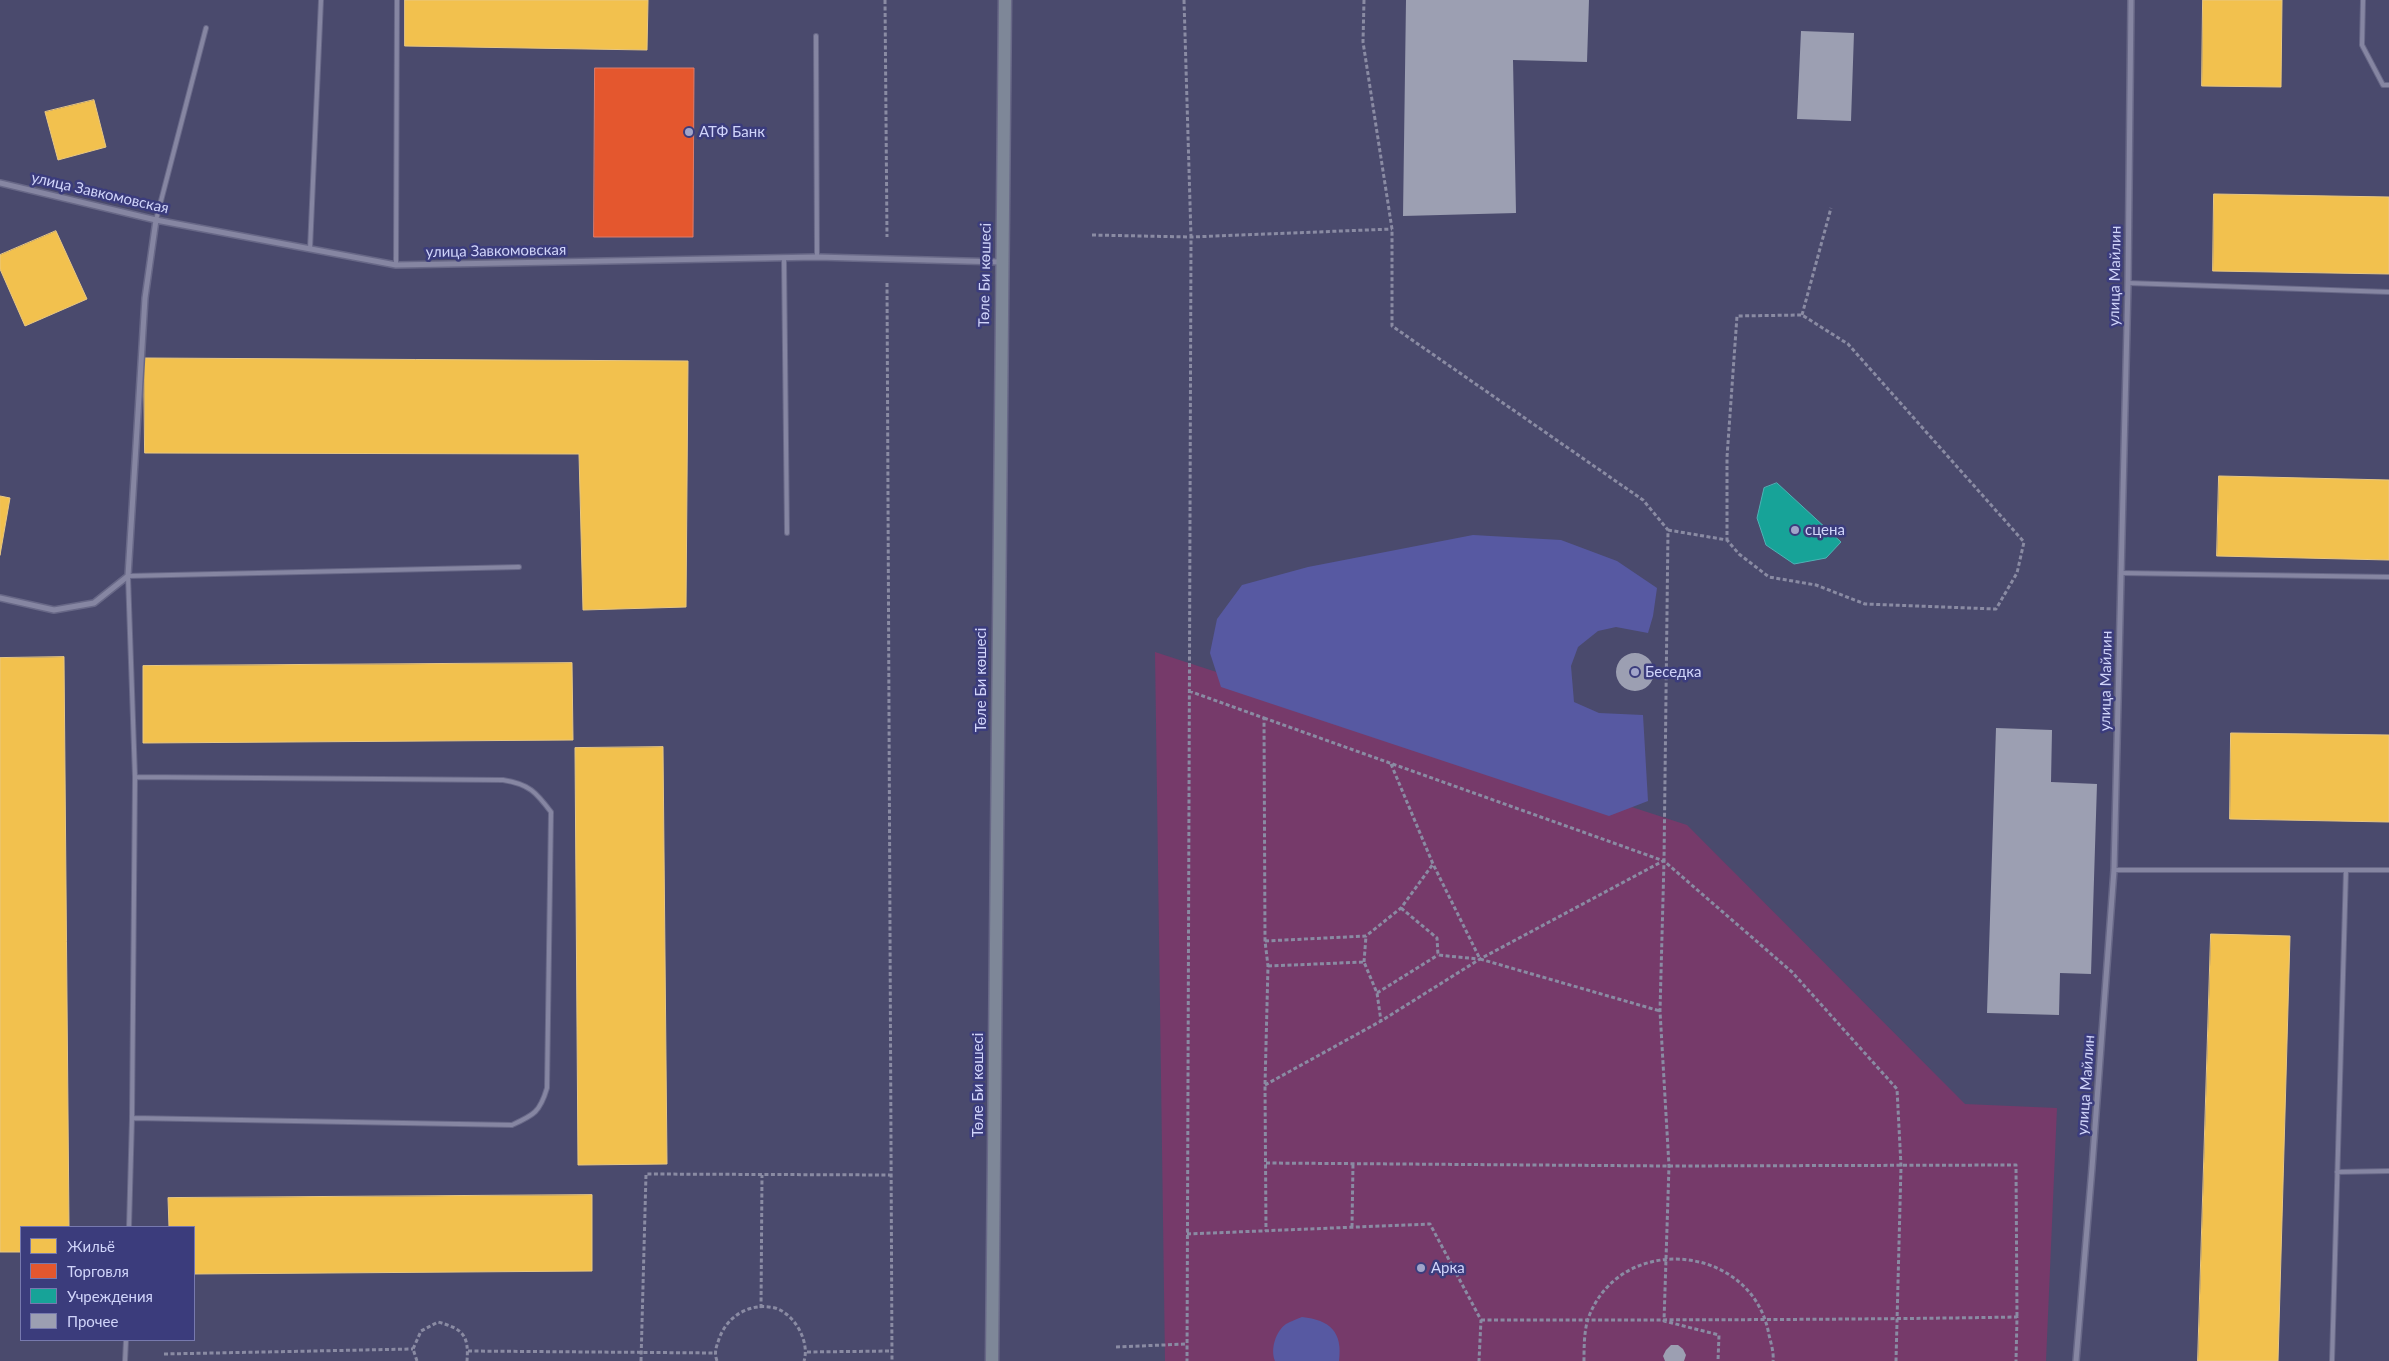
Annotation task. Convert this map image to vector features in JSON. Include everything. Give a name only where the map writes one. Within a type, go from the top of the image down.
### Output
[{"type":"main road","name":"Төле Би көшесі","points":[[992,1361],[1005,0]]},
{"type":"street","name":"улица Майлин","points":[[2076,1361],[2114,870],[2128,283],[2131,0]]},
{"type":"street","name":"улица Завкомовская","points":[[0,183],[156,220],[396,265],[817,257],[1001,262]]},
{"type":"street","points":[[0,598],[54,610],[94,603],[128,576],[145,298],[156,220]]},
{"type":"lane","points":[[310,249],[320,0]]},
{"type":"lane","points":[[396,265],[397,0]]},
{"type":"lane","points":[[2362,0],[2362,45],[2383,85],[2389,86]]},
{"type":"lane","points":[[156,220],[206,28]]},
{"type":"lane","points":[[816,36],[817,257]]},
{"type":"lane","points":[[784,259],[787,533]]},
{"type":"lane","points":[[2128,283],[2389,292]]},
{"type":"lane","points":[[129,1226],[132,1118],[135,777],[128,576],[518,567]]},
{"type":"lane","points":[[2121,573],[2389,577]]},
{"type":"lane","points":[[132,1118],[512,1124],[532,1116],[542,1106],[546,1088],[551,812],[538,794],[521,783],[504,780],[135,777]]},
{"type":"lane","points":[[2114,870],[2389,870]]},
{"type":"lane","points":[[2332,1361],[2346,870]]},
{"type":"lane","points":[[2337,1172],[2389,1171]]},
{"type":"lane","points":[[125,1361],[126,1341]]},
{"type":"path","points":[[885,0],[892,1361]]},
{"type":"path","points":[[1184,0],[1191,237],[1187,1361]]},
{"type":"path","points":[[1364,0],[1363,42],[1392,229],[1392,326],[1643,500],[1668,530],[1664,861],[1660,1011],[1668,1166],[1664,1321]]},
{"type":"path","points":[[1802,315],[1831,208]]},
{"type":"path","points":[[1092,235],[1191,237],[1392,229]]},
{"type":"path","points":[[1668,530],[1727,540],[1739,554],[1770,577],[1816,585],[1865,604],[1996,609],[2017,573],[2024,542],[1848,344],[1802,315],[1738,316],[1727,456],[1727,540]]},
{"type":"path","points":[[1189,691],[1664,861],[1792,972],[1897,1089],[1901,1166],[1896,1361]]},
{"type":"path","points":[[1264,718],[1265,941],[1268,966],[1265,1085],[1266,1231]]},
{"type":"path","points":[[1391,764],[1433,864],[1480,959]]},
{"type":"path","points":[[1265,1085],[1381,1021],[1480,959],[1664,861]]},
{"type":"path","points":[[1265,941],[1366,936],[1401,908],[1433,864]]},
{"type":"path","points":[[1401,908],[1437,938],[1438,955]]},
{"type":"path","points":[[1366,936],[1364,962],[1377,993],[1381,1021]]},
{"type":"path","points":[[1377,993],[1438,955],[1480,959],[1660,1011]]},
{"type":"path","points":[[1268,966],[1364,962]]},
{"type":"path","points":[[1266,1163],[1668,1166],[2016,1165],[2016,1361]]},
{"type":"path","points":[[1352,1227],[1354,1163]]},
{"type":"path","points":[[641,1361],[646,1174],[890,1175]]},
{"type":"path","points":[[761,1308],[762,1175]]},
{"type":"path","points":[[1187,1234],[1430,1224],[1481,1320],[1479,1361]]},
{"type":"path","points":[[1584,1361],[1587,1320],[1600,1297],[1619,1278],[1642,1265],[1667,1258],[1698,1260],[1726,1271],[1750,1291],[1766,1318],[1773,1361]]},
{"type":"path","points":[[717,1361],[714,1353],[724,1325],[746,1308],[775,1308],[798,1325],[807,1352],[804,1361]]},
{"type":"path","points":[[1481,1320],[1664,1321],[1766,1318],[1898,1319],[2017,1317]]},
{"type":"path","points":[[1664,1321],[1719,1335],[1718,1361]]},
{"type":"path","points":[[417,1361],[413,1349],[421,1331],[438,1322],[457,1327],[468,1342],[467,1361]]},
{"type":"path","points":[[1116,1347],[1186,1344]]},
{"type":"path","points":[[164,1354],[413,1349]]},
{"type":"path","points":[[468,1351],[714,1353]]},
{"type":"path","points":[[807,1352],[892,1351]]},
{"type":"shaded area","points":[[1473,535],[1561,540],[1617,561],[1657,588],[1653,616],[1648,633],[1616,627],[1598,631],[1578,647],[1571,666],[1574,702],[1599,713],[1643,715],[1648,801],[1609,816],[1221,687],[1210,653],[1217,619],[1242,585],[1308,567]]},
{"type":"shaded area","points":[[1155,652],[1687,825],[1965,1104],[2057,1108],[2046,1361],[1165,1361]]},
{"type":"shaded area","points":[[1302,1317],[1320,1321],[1333,1329],[1339,1342],[1339,1361],[1275,1361],[1273,1351],[1279,1331],[1286,1324]]},
{"type":"building: Жильё","points":[[405,0],[648,0],[647,50],[405,46]]},
{"type":"building: Жильё","points":[[2203,0],[2282,0],[2281,87],[2202,86]]},
{"type":"building: Жильё","points":[[94,100],[106,147],[58,160],[45,112]]},
{"type":"building: Жильё","points":[[2214,194],[2389,197],[2389,274],[2213,271]]},
{"type":"building: Жильё","points":[[56,231],[87,299],[25,326],[0,269],[0,255]]},
{"type":"building: Жильё","points":[[144,358],[688,361],[686,607],[583,610],[579,454],[145,453]]},
{"type":"building: Жильё","points":[[2219,476],[2389,480],[2389,560],[2217,556]]},
{"type":"building: Жильё","points":[[0,496],[10,498],[0,555]]},
{"type":"building: Жильё","points":[[64,657],[69,1226],[20,1226],[20,1252],[0,1252],[0,658]]},
{"type":"building: Жильё","points":[[572,663],[573,740],[143,743],[143,666]]},
{"type":"building: Жильё","points":[[2231,733],[2389,735],[2389,822],[2230,819]]},
{"type":"building: Жильё","points":[[663,747],[667,1164],[578,1165],[575,748]]},
{"type":"building: Жильё","points":[[2211,934],[2290,936],[2278,1361],[2198,1361]]},
{"type":"building: Жильё","points":[[592,1195],[592,1271],[195,1274],[195,1226],[169,1226],[168,1198]]},
{"type":"building: Торговля","points":[[595,68],[694,68],[693,237],[594,237]]},
{"type":"building: Учреждения","name":"сцена","points":[[1777,483],[1841,542],[1826,558],[1794,564],[1766,545],[1757,518],[1764,488]]},
{"type":"building: Прочее","points":[[1406,0],[1589,0],[1587,62],[1513,60],[1516,213],[1403,216]]},
{"type":"building: Прочее","points":[[1801,31],[1854,33],[1851,121],[1797,119]]},
{"type":"building: Прочее","name":"Беседка","points":[[1635,653],[1648,659],[1654,672],[1648,685],[1635,691],[1622,685],[1616,672],[1622,659]]},
{"type":"building: Прочее","points":[[1996,728],[2052,730],[2051,782],[2097,784],[2091,974],[2060,973],[2059,1015],[1987,1013]]},
{"type":"building: Прочее","points":[[1671,1345],[1678,1345],[1683,1349],[1686,1355],[1684,1361],[1665,1361],[1663,1356]]},
{"type":"place","name":"АТФ Банк","points":[[689,132]]},
{"type":"place","name":"сцена","points":[[1795,530]]},
{"type":"place","name":"Беседка","points":[[1635,672]]},
{"type":"place","name":"Арка","points":[[1421,1268]]}]
